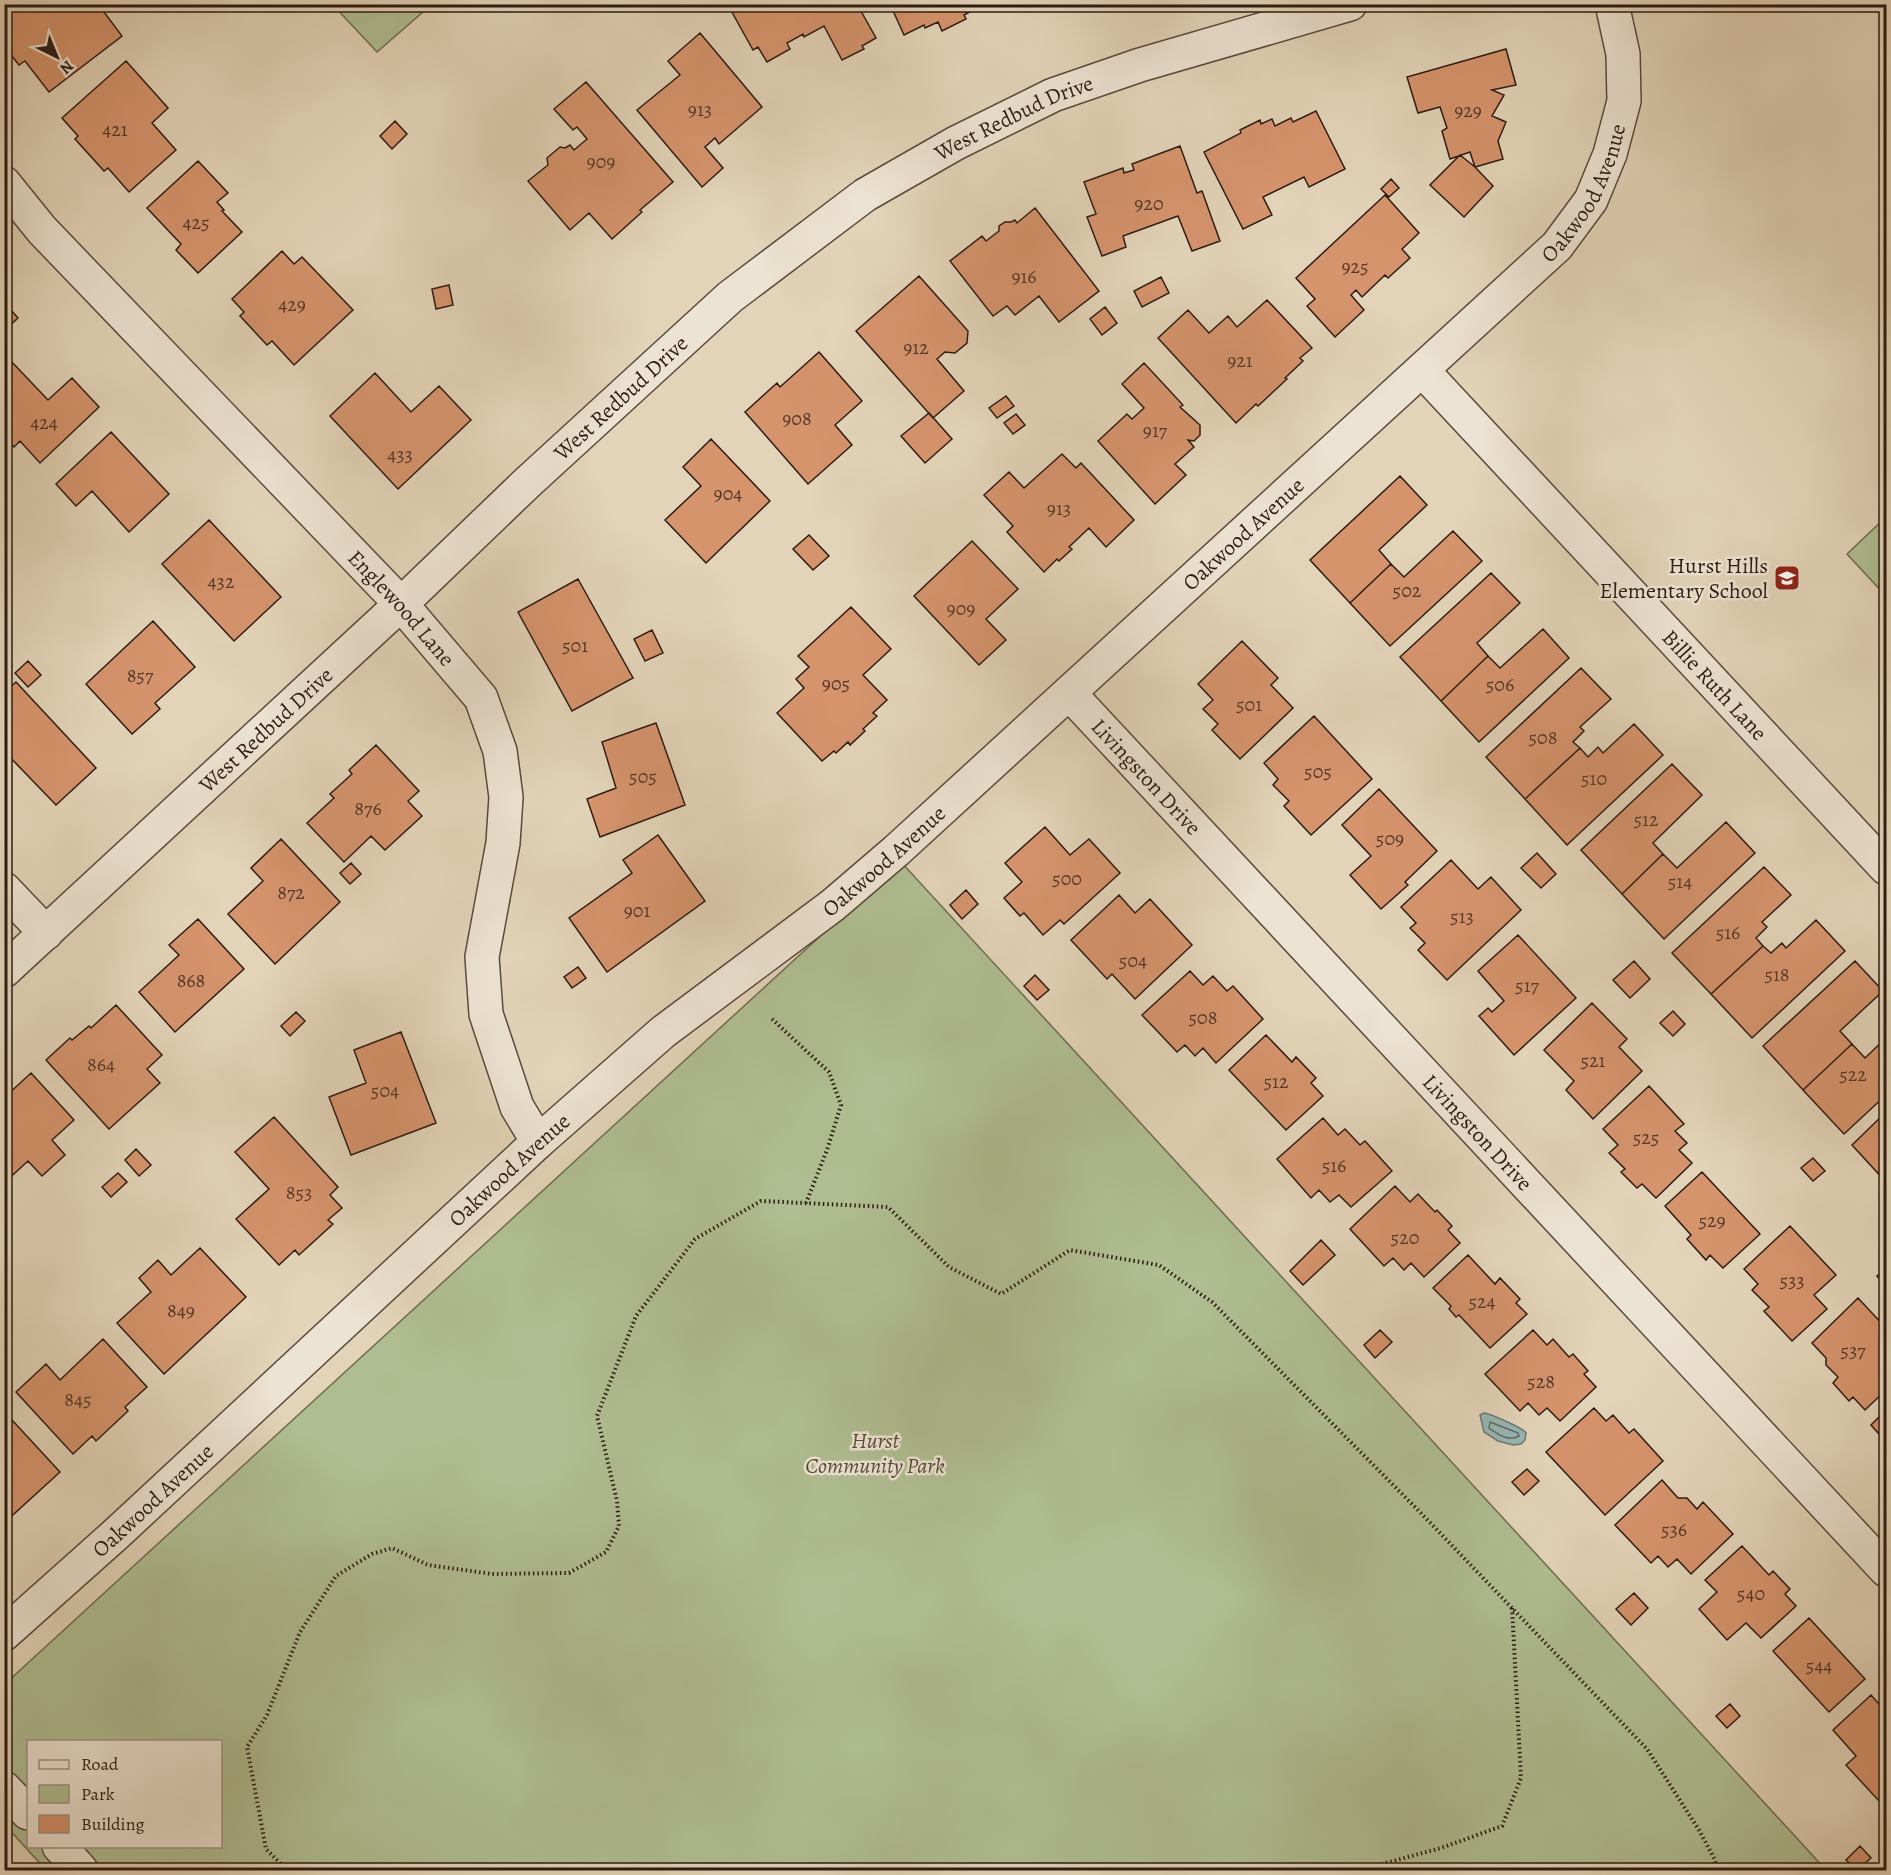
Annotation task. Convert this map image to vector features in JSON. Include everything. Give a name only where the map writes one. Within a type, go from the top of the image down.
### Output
[{"type":"street","name":"West Redbud Drive","points":[[4,971],[401,604],[527,483],[730,297],[865,195],[956,143],[1053,95],[1140,65],[1350,4]]},
{"type":"street","name":"Oakwood Avenue","points":[[4,1634],[124,1527],[538,1142],[663,1032],[833,905],[896,851],[1557,246],[1591,200],[1610,154],[1624,101],[1623,54],[1612,4]]},
{"type":"street","name":"Englewood Lane","points":[[4,183],[42,230],[401,604],[481,698],[500,751],[506,797],[503,843],[482,957],[486,1014],[517,1107],[538,1142]]},
{"type":"street","name":"Billie Ruth Lane","points":[[1422,370],[1887,868]]},
{"type":"street","name":"Livingston Drive","points":[[1069,693],[1887,1570]]},
{"type":"street","points":[[4,889],[46,933]]},
{"type":"street","points":[[4,1788],[27,1812]]},
{"type":"street","points":[[61,1848],[81,1870]]},
{"type":"path","points":[[772,1019],[829,1072],[841,1105],[827,1150],[806,1203]]},
{"type":"path","points":[[287,1870],[266,1849],[247,1747],[267,1715],[300,1632],[336,1576],[372,1554],[392,1548],[428,1565],[492,1574],[569,1573],[606,1552],[619,1526],[617,1501],[597,1416],[636,1316],[695,1239],[761,1201],[888,1207],[949,1268],[1001,1294],[1070,1250],[1159,1265],[1212,1302],[1512,1607],[1647,1749],[1699,1830],[1715,1860],[1717,1870]]},
{"type":"path","points":[[1360,1870],[1441,1848],[1502,1826],[1521,1778],[1512,1607]]},
{"type":"green space","points":[[333,5],[431,5],[377,52]]},
{"type":"green space","points":[[1886,517],[1886,596],[1847,554]]},
{"type":"green space","name":"Hurst Community Park","points":[[901,862],[1826,1870],[46,1870],[5,1825],[5,1684]]},
{"type":"water","points":[[1484,1413],[1524,1431],[1525,1440],[1521,1444],[1513,1445],[1498,1441],[1484,1432],[1480,1415]]},
{"type":"building","points":[[10,4],[57,4],[60,9],[67,4],[98,4],[122,36],[49,92],[25,61],[19,65],[4,46],[4,9]]},
{"type":"building","points":[[857,4],[876,38],[862,46],[864,49],[842,60],[824,26],[787,43],[790,49],[767,62],[758,47],[753,50],[728,5]]},
{"type":"building","points":[[890,4],[984,4],[964,15],[966,19],[942,31],[938,22],[925,28],[924,25],[904,35]]},
{"type":"building","points":[[700,33],[762,107],[719,144],[715,138],[705,147],[723,168],[702,187],[637,110],[680,75],[668,61]]},
{"type":"building","points":[[1506,49],[1516,85],[1492,90],[1504,95],[1492,116],[1506,122],[1498,141],[1503,159],[1475,167],[1470,152],[1450,159],[1442,131],[1447,128],[1440,107],[1418,113],[1407,77]]},
{"type":"building","points":[[126,61],[168,108],[152,123],[176,150],[129,192],[108,168],[104,171],[75,139],[78,136],[62,118]]},
{"type":"building","points":[[586,82],[673,182],[640,210],[642,212],[612,239],[589,213],[570,230],[528,181],[548,165],[547,158],[560,147],[565,148],[570,145],[574,150],[587,139],[577,127],[573,130],[554,109]]},
{"type":"building","points":[[1316,111],[1345,169],[1309,187],[1304,177],[1263,197],[1272,215],[1243,229],[1204,152],[1241,133],[1240,130],[1260,120],[1261,124],[1272,119],[1275,126],[1291,118],[1293,122]]},
{"type":"building","points":[[395,121],[407,134],[392,149],[380,136]]},
{"type":"building","points":[[1180,146],[1197,193],[1202,191],[1220,241],[1192,251],[1178,216],[1123,236],[1126,247],[1102,256],[1087,217],[1096,214],[1084,182],[1123,168],[1124,173],[1134,170],[1132,164]]},
{"type":"building","points":[[1460,155],[1493,186],[1464,217],[1430,185]]},
{"type":"building","points":[[198,161],[228,193],[217,202],[224,210],[222,211],[242,232],[198,273],[176,250],[181,244],[147,208]]},
{"type":"building","points":[[1391,179],[1399,188],[1389,197],[1381,189]]},
{"type":"building","points":[[1385,195],[1419,233],[1402,249],[1410,258],[1388,278],[1385,275],[1362,297],[1356,290],[1351,295],[1364,310],[1335,337],[1307,306],[1315,299],[1296,278]]},
{"type":"building","points":[[1035,208],[1099,291],[1059,322],[1039,296],[1015,315],[1007,306],[993,316],[950,261],[982,236],[986,241],[999,231],[999,226],[1015,220],[1017,223]]},
{"type":"building","points":[[282,251],[294,264],[302,257],[353,310],[294,365],[272,341],[267,345],[240,316],[244,312],[232,299]]},
{"type":"building","points":[[919,276],[968,331],[967,343],[955,353],[945,352],[937,359],[964,391],[933,418],[856,331]]},
{"type":"building","points":[[1161,277],[1169,293],[1142,307],[1134,291]]},
{"type":"building","points":[[449,285],[453,305],[436,309],[432,289]]},
{"type":"building","points":[[1267,300],[1312,348],[1300,358],[1303,361],[1285,378],[1287,379],[1236,423],[1158,338],[1188,310],[1209,333],[1228,316],[1237,327]]},
{"type":"building","points":[[4,302],[18,318],[4,331]]},
{"type":"building","points":[[1105,307],[1117,323],[1102,335],[1090,319]]},
{"type":"building","points":[[819,352],[862,401],[835,425],[852,445],[808,484],[745,412],[777,383],[780,387]]},
{"type":"building","points":[[10,360],[48,400],[72,378],[99,407],[40,463],[20,441],[14,447],[4,437],[4,365]]},
{"type":"building","points":[[1144,363],[1183,405],[1180,407],[1200,425],[1200,435],[1194,441],[1188,440],[1194,447],[1175,464],[1186,475],[1155,504],[1098,441],[1127,414],[1132,419],[1144,408],[1122,384]]},
{"type":"building","points":[[375,373],[411,412],[439,386],[471,420],[398,489],[330,416]]},
{"type":"building","points":[[1006,396],[1014,406],[997,418],[989,408]]},
{"type":"building","points":[[929,413],[952,439],[925,463],[901,436]]},
{"type":"building","points":[[1016,414],[1025,425],[1013,434],[1004,423]]},
{"type":"building","points":[[111,432],[169,494],[129,532],[92,491],[76,506],[56,484]]},
{"type":"building","points":[[711,439],[770,501],[706,563],[665,520],[701,486],[683,467]]},
{"type":"building","points":[[1062,454],[1076,468],[1081,463],[1134,520],[1106,547],[1089,528],[1069,547],[1072,549],[1044,572],[1007,532],[1013,526],[984,495],[1009,472],[1024,488]]},
{"type":"building","points":[[1400,476],[1427,505],[1379,550],[1391,564],[1350,603],[1310,560]]},
{"type":"building","points":[[209,520],[281,597],[234,641],[162,564]]},
{"type":"building","points":[[1453,531],[1482,561],[1390,646],[1350,603],[1391,564],[1404,577]]},
{"type":"building","points":[[809,535],[829,556],[813,570],[793,549]]},
{"type":"building","points":[[972,541],[1018,589],[986,619],[1006,640],[979,665],[914,596]]},
{"type":"building","points":[[1491,573],[1520,603],[1477,643],[1488,656],[1441,701],[1400,657]]},
{"type":"building","points":[[578,579],[633,678],[572,711],[518,612]]},
{"type":"building","points":[[851,607],[891,649],[863,675],[887,700],[873,713],[877,716],[863,729],[865,731],[850,745],[848,742],[836,753],[834,751],[822,761],[777,713],[804,688],[796,679],[809,667],[798,656]]},
{"type":"building","points":[[153,621],[195,667],[155,703],[160,709],[132,734],[86,684]]},
{"type":"building","points":[[1543,629],[1569,658],[1479,742],[1441,701],[1488,656],[1500,668]]},
{"type":"building","points":[[652,630],[663,653],[645,661],[634,639]]},
{"type":"building","points":[[1242,641],[1278,678],[1271,685],[1293,708],[1240,759],[1212,730],[1218,724],[1203,709],[1213,700],[1198,684]]},
{"type":"building","points":[[4,659],[12,666],[4,672]]},
{"type":"building","points":[[28,661],[41,675],[28,687],[15,673]]},
{"type":"building","points":[[1581,668],[1611,699],[1580,727],[1584,731],[1573,742],[1580,748],[1525,799],[1486,757]]},
{"type":"building","points":[[16,682],[96,768],[56,805],[4,751],[4,693]]},
{"type":"building","points":[[1314,716],[1372,779],[1311,835],[1284,806],[1289,801],[1273,785],[1278,779],[1264,763]]},
{"type":"building","points":[[656,723],[685,805],[600,837],[587,799],[616,788],[602,742]]},
{"type":"building","points":[[1634,724],[1663,755],[1567,845],[1525,799],[1580,748],[1588,757],[1598,747],[1603,753]]},
{"type":"building","points":[[376,745],[419,791],[408,801],[422,816],[385,850],[371,836],[344,862],[307,823],[334,798],[330,794],[352,774],[349,770]]},
{"type":"building","points":[[1672,764],[1702,795],[1653,843],[1663,854],[1622,894],[1581,850]]},
{"type":"building","points":[[1379,789],[1437,851],[1405,882],[1408,885],[1381,909],[1350,875],[1371,856],[1342,825]]},
{"type":"building","points":[[1726,822],[1755,853],[1664,939],[1622,894],[1663,854],[1677,868]]},
{"type":"building","points":[[1045,827],[1070,855],[1089,839],[1120,873],[1064,924],[1060,920],[1043,935],[1024,913],[1020,916],[1004,898],[1022,882],[1005,863]]},
{"type":"building","points":[[658,835],[705,901],[607,972],[569,918],[632,873],[623,860]]},
{"type":"building","points":[[281,839],[340,902],[275,964],[228,914],[263,881],[251,868]]},
{"type":"building","points":[[1537,853],[1556,874],[1541,888],[1521,868]]},
{"type":"building","points":[[1451,860],[1478,889],[1491,877],[1521,910],[1447,980],[1418,950],[1425,943],[1410,928],[1416,923],[1401,907]]},
{"type":"building","points":[[351,863],[361,874],[350,884],[340,873]]},
{"type":"building","points":[[1764,867],[1791,895],[1762,922],[1767,927],[1756,938],[1763,946],[1711,994],[1672,953]]},
{"type":"building","points":[[966,890],[978,904],[962,919],[950,905]]},
{"type":"building","points":[[1119,895],[1135,913],[1150,899],[1192,945],[1135,999],[1112,974],[1107,979],[1071,940]]},
{"type":"building","points":[[198,919],[244,969],[175,1032],[139,992],[179,955],[169,945]]},
{"type":"building","points":[[1816,920],[1845,951],[1752,1038],[1711,994],[1763,946],[1771,953],[1782,943],[1786,948]]},
{"type":"building","points":[[1518,935],[1576,998],[1514,1055],[1479,1016],[1488,1008],[1492,1012],[1504,1001],[1478,971]]},
{"type":"building","points":[[1634,961],[1650,979],[1630,998],[1613,980]]},
{"type":"building","points":[[1855,961],[1883,991],[1840,1031],[1852,1044],[1803,1090],[1763,1046]]},
{"type":"building","points":[[578,967],[586,978],[572,988],[564,977]]},
{"type":"building","points":[[1190,971],[1203,985],[1213,976],[1227,991],[1233,986],[1263,1019],[1216,1063],[1203,1048],[1195,1056],[1185,1045],[1177,1052],[1142,1015]]},
{"type":"building","points":[[1035,975],[1049,990],[1037,1000],[1024,986]]},
{"type":"building","points":[[1592,1003],[1627,1039],[1619,1047],[1642,1071],[1593,1119],[1566,1090],[1574,1081],[1544,1050]]},
{"type":"building","points":[[116,1005],[162,1055],[147,1069],[160,1083],[109,1129],[46,1060],[70,1038],[72,1040],[89,1026],[91,1028]]},
{"type":"building","points":[[1673,1011],[1685,1024],[1673,1036],[1660,1023]]},
{"type":"building","points":[[296,1012],[305,1021],[290,1036],[281,1026]]},
{"type":"building","points":[[401,1032],[436,1123],[351,1155],[329,1097],[366,1083],[354,1050]]},
{"type":"building","points":[[1266,1035],[1292,1062],[1296,1057],[1316,1078],[1311,1083],[1323,1096],[1286,1130],[1229,1070]]},
{"type":"building","points":[[1886,1038],[1886,1095],[1844,1134],[1803,1090],[1852,1044],[1865,1058]]},
{"type":"building","points":[[31,1073],[74,1120],[52,1140],[65,1155],[42,1176],[28,1161],[4,1183],[4,1098]]},
{"type":"building","points":[[1649,1086],[1684,1124],[1675,1131],[1687,1143],[1679,1150],[1692,1163],[1656,1198],[1642,1184],[1637,1188],[1621,1172],[1625,1169],[1609,1153],[1618,1145],[1603,1129]]},
{"type":"building","points":[[1886,1112],[1886,1182],[1852,1145]]},
{"type":"building","points":[[274,1117],[338,1187],[330,1195],[342,1208],[328,1220],[333,1224],[299,1255],[295,1250],[279,1265],[236,1219],[269,1189],[235,1152]]},
{"type":"building","points":[[1323,1118],[1338,1135],[1345,1129],[1360,1145],[1365,1141],[1392,1171],[1351,1207],[1339,1195],[1330,1202],[1319,1190],[1311,1198],[1277,1159]]},
{"type":"building","points":[[136,1149],[151,1165],[139,1176],[125,1160]]},
{"type":"building","points":[[1813,1158],[1825,1171],[1813,1181],[1801,1168]]},
{"type":"building","points":[[1702,1172],[1760,1234],[1723,1268],[1710,1255],[1706,1260],[1687,1239],[1691,1235],[1665,1206]]},
{"type":"building","points":[[118,1173],[127,1182],[111,1197],[102,1187]]},
{"type":"building","points":[[1395,1186],[1410,1202],[1418,1194],[1435,1212],[1437,1210],[1452,1226],[1448,1230],[1460,1243],[1424,1277],[1411,1263],[1404,1270],[1393,1258],[1384,1266],[1350,1229]]},
{"type":"building","points":[[1790,1226],[1836,1275],[1814,1295],[1827,1309],[1792,1341],[1764,1311],[1769,1307],[1752,1290],[1758,1284],[1744,1269]]},
{"type":"building","points":[[1321,1240],[1335,1255],[1303,1285],[1290,1271]]},
{"type":"building","points":[[200,1248],[246,1297],[164,1374],[117,1323],[151,1292],[139,1278],[158,1260],[171,1275]]},
{"type":"building","points":[[1468,1255],[1495,1284],[1500,1278],[1520,1299],[1516,1303],[1527,1314],[1490,1348],[1459,1315],[1456,1317],[1449,1309],[1451,1306],[1433,1288]]},
{"type":"building","points":[[1886,1267],[1886,1287],[1877,1276]]},
{"type":"building","points":[[1858,1298],[1886,1328],[1886,1390],[1865,1410],[1853,1397],[1849,1401],[1833,1383],[1838,1377],[1826,1365],[1826,1358],[1812,1343]]},
{"type":"building","points":[[1380,1330],[1392,1342],[1375,1358],[1364,1345]]},
{"type":"building","points":[[1533,1330],[1547,1345],[1553,1339],[1569,1357],[1573,1354],[1588,1371],[1584,1374],[1596,1387],[1560,1421],[1547,1408],[1539,1415],[1528,1403],[1520,1411],[1485,1374]]},
{"type":"building","points":[[103,1339],[147,1387],[125,1407],[128,1411],[96,1441],[92,1436],[73,1454],[16,1392],[46,1364],[60,1380]]},
{"type":"building","points":[[1594,1408],[1606,1421],[1613,1415],[1629,1433],[1634,1429],[1663,1461],[1605,1515],[1546,1452]]},
{"type":"building","points":[[1886,1410],[1886,1442],[1871,1425]]},
{"type":"building","points":[[12,1420],[60,1472],[4,1523],[4,1427]]},
{"type":"building","points":[[1527,1469],[1539,1481],[1524,1495],[1512,1482]]},
{"type":"building","points":[[1662,1480],[1678,1498],[1687,1498],[1697,1509],[1703,1502],[1733,1534],[1691,1574],[1677,1559],[1668,1567],[1658,1556],[1651,1563],[1615,1525]]},
{"type":"building","points":[[1742,1546],[1769,1575],[1773,1571],[1790,1589],[1785,1594],[1796,1606],[1761,1638],[1746,1623],[1727,1640],[1699,1609],[1717,1592],[1705,1580]]},
{"type":"building","points":[[1634,1593],[1648,1608],[1631,1625],[1616,1609]]},
{"type":"building","points":[[1809,1618],[1865,1679],[1829,1712],[1773,1651]]},
{"type":"building","points":[[1871,1695],[1886,1712],[1886,1794],[1879,1801],[1846,1765],[1856,1756],[1833,1730]]},
{"type":"building","points":[[1730,1704],[1740,1716],[1727,1728],[1716,1716]]},
{"type":"building","points":[[1860,1846],[1871,1858],[1857,1870],[1846,1860]]},
{"type":"place","name":"Hurst Hills Elementary School","points":[[1787,578]]}]
